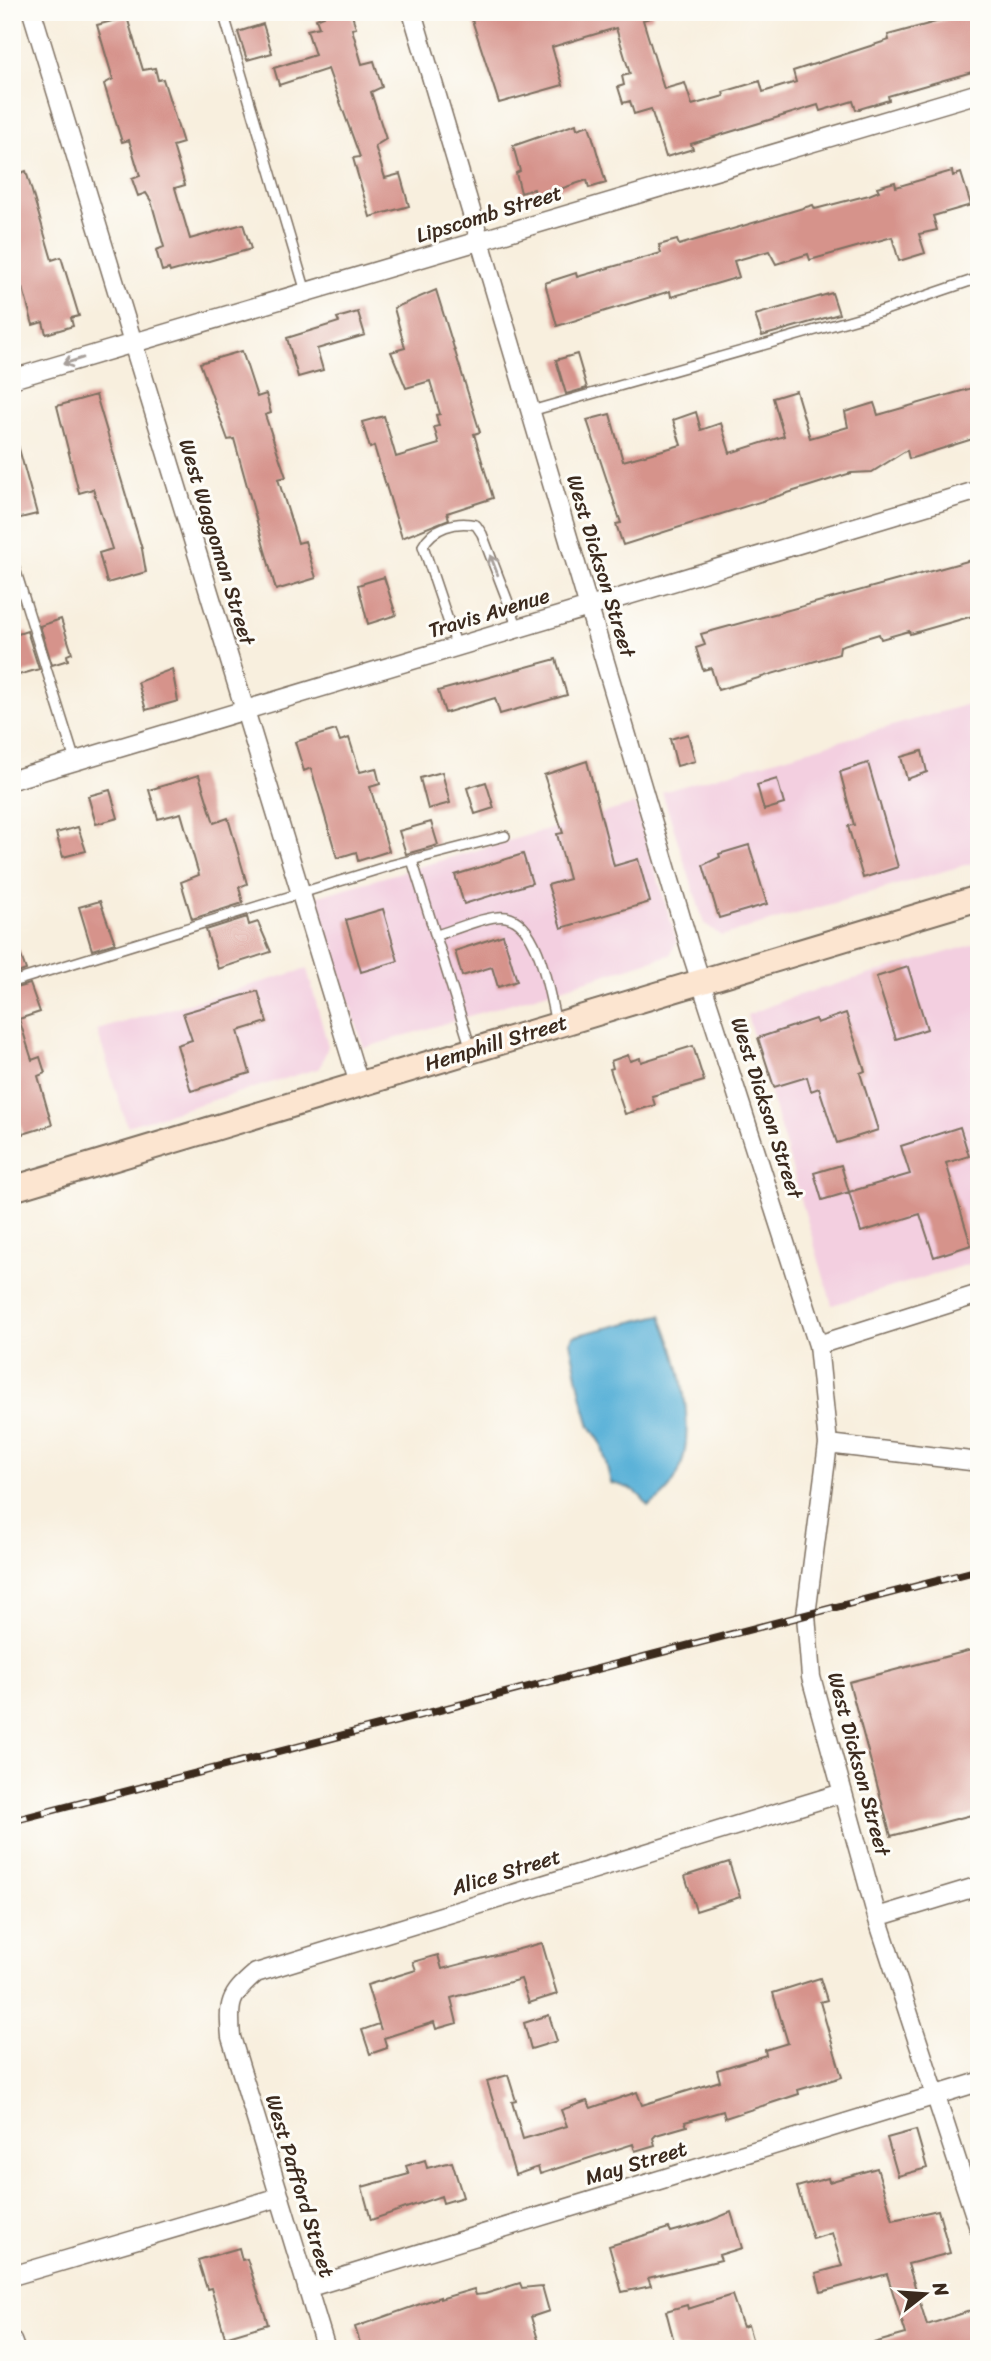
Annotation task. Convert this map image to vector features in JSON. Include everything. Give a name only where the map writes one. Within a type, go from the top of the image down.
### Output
[{"type":"main road","name":"Hemphill Street","points":[[12,1189],[979,898]]},
{"type":"street","name":"West Waggoman Street","points":[[32,12],[359,1084]]},
{"type":"street","name":"West Dickson Street","points":[[412,12],[702,981],[818,1345],[828,1444],[806,1615],[811,1677],[877,1917],[979,2228]]},
{"type":"street","name":"Lipscomb Street","points":[[12,379],[979,93]]},
{"type":"street","name":"Travis Avenue","points":[[12,780],[979,490]]},
{"type":"street","points":[[818,1345],[979,1294]]},
{"type":"street","points":[[828,1444],[979,1462]]},
{"type":"street","name":"Alice Street","points":[[231,2037],[228,2008],[236,1989],[256,1972],[842,1793]]},
{"type":"street","points":[[877,1917],[979,1886]]},
{"type":"street","name":"West Pafford Street","points":[[231,2037],[326,2349]]},
{"type":"street","name":"May Street","points":[[307,2288],[979,2082]]},
{"type":"street","points":[[12,2276],[280,2197]]},
{"type":"street","points":[[12,2341],[15,2349]]},
{"type":"lane","points":[[223,12],[306,292]]},
{"type":"lane","points":[[531,411],[879,312],[979,278]]},
{"type":"lane","points":[[457,647],[422,546],[428,536],[455,524],[476,525],[482,534],[518,628]]},
{"type":"lane","points":[[12,559],[75,761]]},
{"type":"lane","points":[[12,982],[412,860],[505,836]]},
{"type":"lane","points":[[412,860],[471,1051]]},
{"type":"lane","points":[[437,935],[495,918],[507,917],[518,923],[536,944],[556,1025]]},
{"type":"shaded area","points":[[979,701],[979,861],[721,936],[704,923],[662,792]]},
{"type":"shaded area","points":[[635,804],[677,941],[670,955],[364,1048],[315,897]]},
{"type":"shaded area","points":[[979,943],[979,1261],[832,1305],[747,1015],[792,997]]},
{"type":"shaded area","points":[[307,969],[328,1046],[320,1068],[127,1126],[97,1030]]},
{"type":"water","points":[[661,1315],[677,1362],[683,1390],[686,1445],[680,1469],[668,1490],[648,1506],[632,1490],[611,1483],[601,1443],[590,1426],[582,1399],[570,1342],[573,1336]]},
{"type":"building","points":[[323,12],[351,12],[356,28],[352,29],[362,64],[374,61],[382,87],[371,92],[386,139],[375,146],[385,178],[400,174],[409,206],[370,217],[353,158],[360,157],[328,69],[279,85],[274,68],[315,55],[307,30],[319,27],[316,19],[324,16]]},
{"type":"building","points":[[482,12],[652,12],[653,17],[643,20],[664,89],[685,83],[692,105],[724,96],[723,92],[760,81],[763,92],[796,82],[793,71],[889,40],[888,35],[958,16],[957,12],[976,12],[979,70],[888,96],[889,100],[856,110],[853,101],[820,111],[818,105],[691,144],[693,149],[666,157],[651,109],[634,114],[630,101],[623,103],[618,87],[624,85],[622,76],[630,74],[616,28],[552,47],[563,85],[499,103],[472,20],[484,16]]},
{"type":"building","points":[[127,17],[143,70],[155,68],[158,80],[163,79],[183,143],[173,146],[185,185],[175,188],[190,239],[243,224],[251,249],[170,272],[169,269],[162,271],[156,250],[164,247],[151,201],[146,193],[138,196],[132,179],[140,176],[129,140],[122,142],[104,84],[113,79],[97,25]]},
{"type":"building","points":[[263,24],[272,53],[247,60],[238,32]]},
{"type":"building","points":[[576,124],[577,129],[589,125],[606,183],[589,188],[587,180],[536,197],[534,189],[521,193],[516,173],[520,171],[513,146]]},
{"type":"building","points":[[26,171],[52,260],[61,257],[79,316],[71,318],[73,326],[46,334],[43,322],[33,325],[23,288],[16,290],[12,278],[12,268],[18,266],[12,247],[12,176]]},
{"type":"building","points":[[952,171],[953,176],[961,173],[971,205],[933,216],[937,230],[919,234],[925,253],[899,261],[892,237],[810,260],[808,254],[776,264],[769,251],[734,261],[739,277],[671,297],[670,291],[557,326],[545,283],[576,273],[577,277],[661,253],[659,245],[677,240],[679,245],[813,205],[815,209],[869,195],[879,191],[877,187],[895,182],[896,187]]},
{"type":"building","points":[[436,290],[480,432],[474,434],[493,498],[447,513],[449,519],[402,538],[374,446],[370,448],[362,422],[384,416],[396,457],[439,444],[434,427],[439,426],[436,415],[440,414],[430,381],[406,388],[391,352],[405,348],[394,308]]},
{"type":"building","points":[[832,293],[839,314],[762,336],[755,315]]},
{"type":"building","points":[[358,312],[365,335],[317,349],[323,370],[298,377],[287,338],[339,322],[337,318]]},
{"type":"building","points":[[242,351],[257,397],[266,394],[271,413],[265,415],[286,477],[278,479],[298,543],[305,541],[316,578],[276,590],[234,439],[228,440],[200,363]]},
{"type":"building","points":[[577,354],[587,388],[566,394],[556,360]]},
{"type":"building","points":[[979,386],[979,437],[909,459],[907,450],[872,472],[851,473],[623,545],[616,524],[621,523],[587,420],[610,414],[623,461],[681,445],[673,420],[696,412],[701,430],[721,423],[730,453],[784,436],[773,398],[796,391],[810,438],[848,427],[845,412],[874,403],[878,415]]},
{"type":"building","points":[[96,395],[142,549],[146,572],[107,583],[99,553],[112,549],[93,489],[79,493],[57,406]]},
{"type":"building","points":[[18,445],[37,514],[12,520],[12,446]]},
{"type":"building","points":[[975,559],[979,570],[979,607],[974,608],[976,615],[910,634],[909,631],[881,639],[879,634],[840,646],[839,654],[718,690],[711,668],[703,670],[696,648],[705,645],[701,634]]},
{"type":"building","points":[[384,577],[396,615],[368,624],[358,585]]},
{"type":"building","points":[[61,619],[72,653],[67,655],[68,660],[52,665],[40,626]]},
{"type":"building","points":[[27,631],[39,669],[12,677],[12,636]]},
{"type":"building","points":[[556,659],[567,695],[500,714],[495,698],[445,713],[438,691]]},
{"type":"building","points":[[172,669],[178,701],[146,710],[138,682]]},
{"type":"building","points":[[336,730],[340,741],[349,738],[360,772],[376,768],[380,784],[370,787],[389,851],[358,861],[356,852],[337,858],[311,768],[304,771],[295,742]]},
{"type":"building","points":[[688,734],[695,761],[677,766],[670,739]]},
{"type":"building","points":[[922,751],[927,772],[907,779],[901,757]]},
{"type":"building","points":[[587,761],[614,866],[638,859],[650,902],[561,928],[548,885],[569,879],[557,834],[563,833],[544,775]]},
{"type":"building","points":[[868,763],[898,867],[863,878],[848,826],[854,825],[840,772]]},
{"type":"building","points":[[442,772],[450,803],[428,809],[420,778]]},
{"type":"building","points":[[199,775],[214,823],[228,818],[247,884],[239,887],[243,903],[192,919],[181,882],[199,875],[181,813],[158,819],[149,790]]},
{"type":"building","points":[[777,779],[784,804],[764,810],[757,785]]},
{"type":"building","points":[[486,782],[494,808],[475,814],[467,788]]},
{"type":"building","points":[[110,790],[118,818],[96,824],[88,796]]},
{"type":"building","points":[[431,822],[438,845],[406,854],[399,831]]},
{"type":"building","points":[[78,827],[86,851],[63,857],[56,833]]},
{"type":"building","points":[[749,845],[767,904],[719,918],[703,865],[720,857],[719,854]]},
{"type":"building","points":[[523,854],[532,883],[464,904],[455,875]]},
{"type":"building","points":[[100,901],[115,943],[92,950],[79,907]]},
{"type":"building","points":[[383,909],[398,961],[361,972],[346,920]]},
{"type":"building","points":[[247,917],[249,925],[258,922],[271,952],[218,969],[206,930]]},
{"type":"building","points":[[503,935],[517,981],[498,987],[492,967],[462,976],[455,951]]},
{"type":"building","points":[[15,939],[26,970],[12,975],[12,940]]},
{"type":"building","points":[[908,967],[927,1029],[896,1039],[876,977]]},
{"type":"building","points":[[30,984],[40,1012],[19,1019],[32,1060],[40,1057],[45,1073],[38,1076],[52,1125],[23,1134],[12,1100],[12,989]]},
{"type":"building","points":[[258,991],[267,1022],[238,1031],[250,1073],[191,1091],[177,1045],[192,1040],[183,1013]]},
{"type":"building","points":[[846,1013],[865,1071],[860,1073],[878,1130],[837,1143],[819,1088],[811,1091],[807,1077],[774,1087],[758,1038],[815,1019],[817,1023]]},
{"type":"building","points":[[693,1046],[704,1081],[652,1096],[655,1105],[625,1114],[610,1069],[613,1068],[611,1061],[628,1055],[630,1061],[640,1058],[641,1062]]},
{"type":"building","points":[[960,1127],[969,1156],[946,1163],[971,1245],[934,1257],[920,1214],[861,1232],[849,1192],[910,1174],[901,1146]]},
{"type":"building","points":[[841,1165],[849,1192],[822,1200],[814,1173]]},
{"type":"building","points":[[979,1648],[979,1813],[891,1836],[849,1682]]},
{"type":"building","points":[[729,1862],[740,1897],[696,1911],[685,1876]]},
{"type":"building","points":[[542,1943],[557,1994],[529,2003],[521,1979],[451,1998],[457,2023],[436,2029],[434,2022],[384,2038],[387,2048],[370,2054],[362,2030],[379,2024],[381,2030],[367,1985],[416,1970],[413,1962],[438,1955],[442,1969]]},
{"type":"building","points":[[820,1978],[827,2000],[820,2002],[842,2077],[798,2090],[799,2094],[725,2118],[723,2111],[685,2122],[687,2126],[656,2135],[653,2138],[655,2145],[635,2151],[633,2144],[540,2174],[538,2167],[515,2175],[487,2081],[508,2075],[516,2101],[512,2102],[523,2139],[567,2126],[561,2110],[587,2101],[591,2108],[637,2092],[642,2105],[720,2081],[717,2070],[766,2055],[765,2050],[788,2043],[773,1993]]},
{"type":"building","points":[[549,2015],[557,2041],[531,2049],[524,2023]]},
{"type":"building","points":[[916,2130],[927,2168],[898,2176],[887,2138]]},
{"type":"building","points":[[425,2160],[427,2168],[452,2162],[463,2197],[443,2203],[441,2196],[371,2220],[362,2187],[409,2174],[406,2166]]},
{"type":"building","points":[[877,2168],[893,2220],[938,2210],[950,2253],[908,2264],[927,2325],[970,2311],[979,2338],[979,2349],[871,2349],[870,2344],[906,2334],[887,2274],[821,2292],[816,2273],[842,2266],[832,2233],[813,2239],[797,2187],[828,2178],[829,2182]]},
{"type":"building","points":[[731,2212],[742,2248],[719,2255],[721,2260],[648,2278],[651,2286],[622,2292],[609,2246],[669,2228],[671,2232],[707,2222]]},
{"type":"building","points":[[239,2248],[242,2260],[247,2259],[268,2324],[225,2337],[211,2288],[207,2289],[198,2260]]},
{"type":"building","points":[[520,2283],[522,2288],[542,2286],[549,2311],[531,2317],[541,2349],[362,2349],[355,2327],[440,2297],[474,2289],[476,2295],[485,2294]]},
{"type":"building","points":[[732,2295],[743,2327],[748,2325],[755,2349],[676,2349],[666,2311],[687,2305],[688,2309]]},
{"type":"railway","points":[[12,1821],[979,1570]]}]
